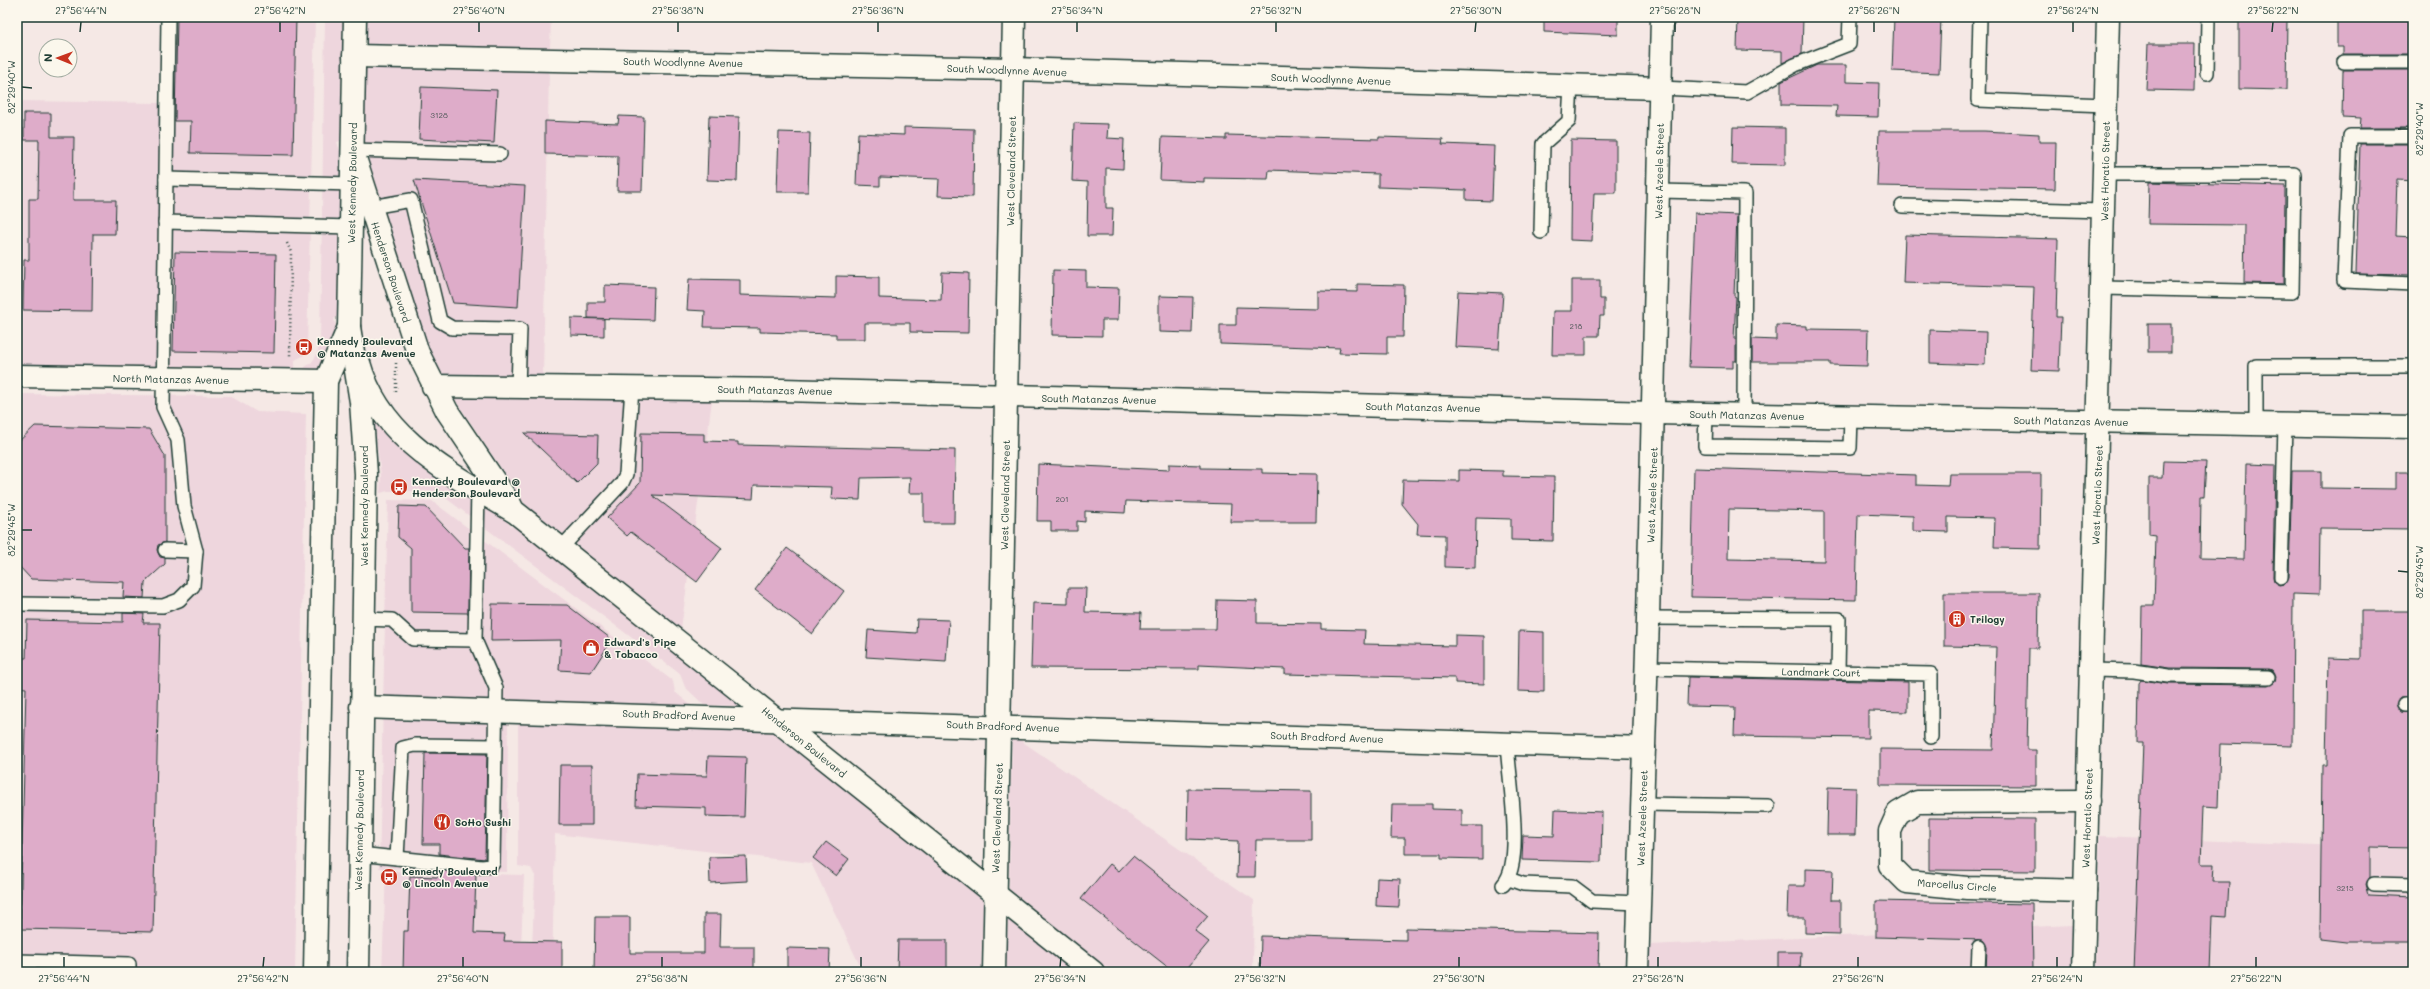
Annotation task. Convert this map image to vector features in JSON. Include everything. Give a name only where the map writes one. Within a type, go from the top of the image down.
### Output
[{"type":"street","name":"West Kennedy Boulevard","points":[[355,17],[349,328],[362,402],[366,474],[361,707],[358,972]]},
{"type":"street","name":"West Cleveland Street","points":[[994,972],[1014,17]]},
{"type":"street","name":"West Azeele Street","points":[[1637,972],[1654,413],[1662,17]]},
{"type":"street","name":"West Horatio Street","points":[[2083,972],[2099,422],[2108,17]]},
{"type":"street","name":"South Woodlynne Avenue","points":[[354,56],[1013,69],[1661,88]]},
{"type":"street","name":"Henderson Boulevard","points":[[352,150],[418,353],[447,411],[515,512]]},
{"type":"street","name":"Henderson Boulevard","points":[[349,328],[362,373],[379,409],[394,429],[435,463],[515,512],[1093,972]]},
{"type":"street","points":[[315,972],[326,381],[349,328]]},
{"type":"street","name":"North Matanzas Avenue","points":[[17,376],[326,381]]},
{"type":"street","name":"South Matanzas Avenue","points":[[434,386],[782,390],[1654,413],[2413,427]]},
{"type":"street","name":"South Bradford Avenue","points":[[361,707],[775,718],[1644,748]]},
{"type":"street","name":"Marcellus Circle","points":[[2085,891],[1967,888],[1907,882],[1890,865],[1890,831],[1898,813],[1917,802],[2088,801]]},
{"type":"lane","points":[[17,604],[163,606],[179,600],[193,586],[196,551],[184,506],[178,440],[163,407],[168,17]]},
{"type":"lane","points":[[1661,88],[1747,92],[1795,65],[1849,44],[1850,17]]},
{"type":"lane","points":[[1980,17],[1978,100],[2106,105]]},
{"type":"lane","points":[[2207,73],[2208,17]]},
{"type":"lane","points":[[2344,62],[2413,62]]},
{"type":"lane","points":[[1541,232],[1543,144],[1569,121],[1571,85]]},
{"type":"lane","points":[[2413,136],[2350,136],[2344,281],[2413,284]]},
{"type":"lane","points":[[352,150],[500,154]]},
{"type":"lane","points":[[2102,288],[2292,292],[2294,174],[2104,174]]},
{"type":"lane","points":[[166,179],[352,184]]},
{"type":"lane","points":[[1659,191],[1745,193],[1744,415]]},
{"type":"lane","points":[[371,207],[410,200],[440,321],[452,328],[520,330],[518,387]]},
{"type":"lane","points":[[1902,206],[2104,211]]},
{"type":"lane","points":[[165,222],[351,226]]},
{"type":"lane","points":[[2256,424],[2256,366],[2413,366]]},
{"type":"lane","points":[[560,548],[622,483],[626,474],[632,388]]},
{"type":"lane","points":[[1706,414],[1705,446],[1850,448],[1851,417]]},
{"type":"lane","points":[[2281,578],[2286,425]]},
{"type":"lane","points":[[359,854],[491,866],[493,863],[496,688],[475,640],[478,489]]},
{"type":"lane","points":[[165,550],[196,551]]},
{"type":"lane","points":[[363,618],[392,620],[413,639],[475,640]]},
{"type":"lane","points":[[1648,618],[1839,620],[1838,672]]},
{"type":"lane","name":"Landmark Court","points":[[1647,668],[1931,674],[1931,737]]},
{"type":"lane","points":[[2092,670],[2134,671],[2168,676],[2268,677]]},
{"type":"lane","points":[[1507,743],[1508,770],[1513,788],[1513,864],[1506,882],[1572,886],[1592,901],[1638,903]]},
{"type":"lane","points":[[397,858],[403,748],[415,745],[495,746]]},
{"type":"lane","points":[[1642,804],[1768,806]]},
{"type":"lane","points":[[2374,884],[2413,885]]},
{"type":"lane","points":[[1978,972],[1979,947]]},
{"type":"lane","points":[[17,961],[129,964],[129,972]]},
{"type":"path","points":[[285,225],[285,239],[291,246],[289,354],[292,359]]},
{"type":"path","points":[[396,354],[398,382],[396,394]]},
{"type":"shaded area","points":[[161,17],[315,17],[307,351],[303,356],[295,360],[294,368],[17,368],[17,101],[159,103]]},
{"type":"shaded area","points":[[325,17],[343,17],[340,141],[337,142],[340,151],[337,317],[334,319],[336,327],[317,370],[304,370],[316,356],[320,343]]},
{"type":"shaded area","points":[[367,17],[551,17],[550,48],[367,45]]},
{"type":"shaded area","points":[[366,67],[549,71],[543,376],[442,375],[429,349],[365,148]]},
{"type":"shaded area","points":[[17,394],[230,396],[257,412],[306,414],[295,972],[17,972]]},
{"type":"shaded area","points":[[454,398],[712,400],[681,629],[525,504]]},
{"type":"shaded area","points":[[374,421],[392,442],[427,471],[506,520],[511,527],[514,526],[741,706],[704,705],[685,687],[680,674],[439,493],[432,491],[388,491],[380,493],[381,476]]},
{"type":"shaded area","points":[[388,500],[432,501],[673,681],[675,692],[694,708],[508,702],[507,872],[379,868]]},
{"type":"shaded area","points":[[518,722],[770,729],[983,899],[981,972],[863,972],[811,863],[555,834],[552,972],[531,972],[535,876],[531,868],[518,866]]},
{"type":"shaded area","points":[[1012,738],[1017,738],[1254,900],[1253,972],[1112,972],[1009,889]]},
{"type":"shaded area","points":[[2100,836],[2413,849],[2413,972],[2096,972]]},
{"type":"shaded area","points":[[386,871],[524,875],[520,972],[382,972]]},
{"type":"shaded area","points":[[1008,919],[1074,972],[1006,972]]},
{"type":"shaded area","points":[[2072,925],[2071,972],[1650,972],[1650,945]]},
{"type":"building","points":[[177,17],[296,17],[293,155],[190,153],[191,121],[175,121]]},
{"type":"building","points":[[1544,17],[1618,17],[1618,35],[1544,32]]},
{"type":"building","points":[[1738,17],[1803,17],[1802,54],[1782,63],[1782,51],[1737,50]]},
{"type":"building","points":[[1894,17],[1941,17],[1939,73],[1892,71]]},
{"type":"building","points":[[2239,17],[2287,17],[2286,90],[2239,89]]},
{"type":"building","points":[[2337,17],[2413,17],[2413,54],[2343,54],[2343,47],[2337,47]]},
{"type":"building","points":[[2148,44],[2195,44],[2194,91],[2146,90]]},
{"type":"building","points":[[1817,65],[1846,65],[1846,82],[1879,83],[1878,117],[1836,116],[1837,106],[1781,105],[1781,82]]},
{"type":"building","points":[[2343,70],[2413,70],[2413,128],[2360,128],[2361,118],[2342,117]]},
{"type":"building","points":[[421,87],[497,90],[494,143],[419,139]]},
{"type":"building","points":[[24,113],[51,113],[51,137],[74,137],[73,200],[116,200],[115,234],[93,234],[92,311],[23,310],[24,260],[29,260],[29,199],[38,199],[39,140],[24,140]]},
{"type":"building","points":[[619,116],[644,117],[642,191],[617,191],[618,156],[545,154],[545,121],[618,124]]},
{"type":"building","points":[[709,116],[739,117],[737,181],[707,180]]},
{"type":"building","points":[[1074,123],[1108,124],[1107,138],[1124,139],[1123,169],[1106,168],[1106,208],[1113,208],[1112,236],[1087,236],[1088,182],[1072,181]]},
{"type":"building","points":[[904,127],[974,129],[973,197],[938,196],[939,179],[880,177],[880,186],[856,185],[858,133],[904,135]]},
{"type":"building","points":[[1733,127],[1785,128],[1785,165],[1732,164]]},
{"type":"building","points":[[1879,131],[1984,131],[2039,134],[2039,142],[2056,142],[2055,189],[1877,186]]},
{"type":"building","points":[[779,132],[810,133],[808,192],[777,192]]},
{"type":"building","points":[[1226,135],[1443,139],[1442,144],[1494,146],[1492,201],[1466,200],[1466,190],[1378,187],[1378,174],[1269,170],[1268,179],[1204,178],[1204,182],[1160,180],[1162,137],[1226,139]]},
{"type":"building","points":[[1571,140],[1616,141],[1616,193],[1594,193],[1592,241],[1570,240]]},
{"type":"building","points":[[2360,144],[2413,144],[2413,181],[2397,180],[2395,236],[2413,237],[2413,275],[2356,274]]},
{"type":"building","points":[[414,180],[525,186],[518,307],[453,303]]},
{"type":"building","points":[[2149,182],[2285,186],[2284,284],[2244,283],[2245,225],[2148,224]]},
{"type":"building","points":[[1695,213],[1737,215],[1734,296],[1736,297],[1734,339],[1736,339],[1736,361],[1733,361],[1733,368],[1689,367]]},
{"type":"building","points":[[1905,235],[2058,239],[2056,317],[2061,317],[2059,371],[2031,370],[2034,287],[1903,283]]},
{"type":"building","points":[[175,252],[276,254],[274,353],[173,351]]},
{"type":"building","points":[[1053,270],[1086,271],[1086,287],[1119,288],[1118,320],[1102,320],[1102,336],[1052,335]]},
{"type":"building","points":[[942,272],[969,273],[968,333],[910,332],[910,323],[865,323],[865,339],[836,339],[836,334],[760,332],[760,328],[704,327],[705,311],[687,310],[689,279],[740,280],[740,295],[836,298],[836,276],[879,277],[879,298],[941,300]]},
{"type":"building","points":[[1572,280],[1600,280],[1600,299],[1604,299],[1604,316],[1600,316],[1599,336],[1586,336],[1586,355],[1552,355],[1553,311],[1572,311]]},
{"type":"building","points":[[1357,284],[1404,285],[1403,337],[1387,337],[1387,354],[1339,353],[1340,348],[1220,344],[1220,325],[1236,325],[1236,307],[1318,309],[1318,291],[1357,292]]},
{"type":"building","points":[[605,285],[654,287],[653,320],[588,318],[588,302],[605,302]]},
{"type":"building","points":[[1458,291],[1503,293],[1499,349],[1455,347]]},
{"type":"building","points":[[1159,296],[1193,297],[1192,333],[1159,332]]},
{"type":"building","points":[[571,318],[604,319],[604,336],[571,335]]},
{"type":"building","points":[[2148,324],[2171,324],[2171,352],[2148,352]]},
{"type":"building","points":[[1776,325],[1807,326],[1807,329],[1868,330],[1867,366],[1830,365],[1830,362],[1752,362],[1752,339],[1776,340]]},
{"type":"building","points":[[1930,330],[1986,332],[1985,365],[1930,363]]},
{"type":"building","points":[[35,426],[149,429],[165,456],[165,542],[158,545],[157,550],[160,557],[165,558],[165,564],[145,582],[144,598],[123,597],[124,582],[31,579],[17,564],[17,443]]},
{"type":"building","points":[[524,433],[598,435],[597,463],[577,483]]},
{"type":"building","points":[[641,433],[704,434],[704,441],[738,442],[738,445],[955,450],[954,523],[924,523],[924,493],[909,493],[910,477],[861,478],[860,500],[831,499],[832,487],[754,485],[753,499],[652,495],[722,548],[697,582],[631,532],[627,536],[607,518],[640,483]]},
{"type":"building","points":[[2163,461],[2206,462],[2204,496],[2201,496],[2200,558],[2244,559],[2246,464],[2275,465],[2273,577],[2274,581],[2280,585],[2285,584],[2289,577],[2292,471],[2321,471],[2321,488],[2396,489],[2396,472],[2413,472],[2413,529],[2320,528],[2319,595],[2293,594],[2292,746],[2220,744],[2218,807],[2203,806],[2201,864],[2214,864],[2213,882],[2229,882],[2227,917],[2212,916],[2210,972],[2134,972],[2143,743],[2138,743],[2139,683],[2141,680],[2168,684],[2268,685],[2275,681],[2276,677],[2272,670],[2268,669],[2169,668],[2141,664],[2142,606],[2154,606],[2156,536],[2149,535],[2149,478],[2162,478]]},
{"type":"building","points":[[1038,464],[1169,470],[1169,464],[1201,465],[1201,468],[1262,469],[1262,473],[1317,474],[1316,522],[1230,522],[1231,504],[1126,501],[1125,513],[1085,511],[1085,522],[1077,521],[1077,531],[1051,531],[1051,521],[1037,521]]},
{"type":"building","points":[[1694,468],[1916,475],[1916,485],[1948,486],[1949,474],[2041,474],[2040,549],[1994,548],[1995,518],[1948,517],[1948,532],[1913,531],[1913,516],[1858,514],[1856,600],[1691,597]],"holes":[[[1729,509],[1824,511],[1824,561],[1728,559]]]},
{"type":"building","points":[[1459,470],[1503,471],[1503,476],[1554,477],[1553,541],[1511,540],[1511,519],[1476,518],[1475,568],[1445,567],[1445,535],[1417,534],[1418,524],[1402,504],[1403,480],[1459,481]]},
{"type":"building","points":[[399,506],[426,507],[465,548],[469,548],[468,613],[411,612],[411,548],[398,537]]},
{"type":"building","points":[[787,548],[844,591],[812,634],[755,590]]},
{"type":"building","points":[[1068,588],[1086,588],[1085,612],[1141,613],[1140,629],[1216,629],[1217,600],[1257,601],[1257,623],[1321,624],[1321,629],[1365,630],[1364,644],[1455,646],[1455,635],[1484,636],[1484,684],[1455,683],[1455,678],[1285,674],[1285,669],[1199,665],[1199,669],[1031,668],[1033,603],[1068,604]]},
{"type":"building","points":[[1944,593],[2039,593],[2038,648],[2029,648],[2027,750],[2036,750],[2036,786],[1880,785],[1880,749],[1993,750],[1996,647],[1944,646]]},
{"type":"building","points":[[492,604],[567,605],[610,638],[606,649],[591,672],[559,670],[561,640],[491,641]]},
{"type":"building","points":[[2361,611],[2413,611],[2413,697],[2400,698],[2396,705],[2400,712],[2413,713],[2413,848],[2370,847],[2370,877],[2366,884],[2369,895],[2413,897],[2413,942],[2346,942],[2320,939],[2322,765],[2326,765],[2328,658],[2361,659]]},
{"type":"building","points":[[123,613],[144,614],[143,623],[160,623],[153,932],[20,929],[26,688],[17,687],[17,658],[26,658],[27,620],[123,622]]},
{"type":"building","points":[[917,619],[949,620],[946,662],[866,657],[868,630],[916,633]]},
{"type":"building","points":[[1519,631],[1544,632],[1544,692],[1518,691]]},
{"type":"building","points":[[1688,677],[1908,682],[1908,712],[1868,711],[1868,738],[1734,736],[1735,707],[1687,706]]},
{"type":"building","points":[[425,753],[487,754],[485,859],[439,854],[439,844],[423,844]]},
{"type":"building","points":[[708,756],[746,757],[744,817],[706,816],[706,808],[636,806],[637,774],[707,776]]},
{"type":"building","points":[[560,765],[592,765],[592,825],[559,825]]},
{"type":"building","points":[[1828,787],[1856,788],[1855,835],[1827,835]]},
{"type":"building","points":[[1188,789],[1311,791],[1311,840],[1256,840],[1255,877],[1237,877],[1238,841],[1187,839]]},
{"type":"building","points":[[1392,804],[1432,804],[1432,809],[1462,810],[1462,826],[1482,826],[1482,859],[1441,858],[1441,854],[1405,854],[1405,838],[1391,838]]},
{"type":"building","points":[[1555,810],[1602,812],[1601,862],[1522,860],[1523,835],[1554,836]]},
{"type":"building","points":[[1929,818],[2035,819],[2035,871],[1929,870]]},
{"type":"building","points":[[826,842],[849,859],[836,876],[813,858]]},
{"type":"building","points":[[746,856],[747,881],[710,883],[709,857]]},
{"type":"building","points":[[1133,856],[1208,916],[1195,931],[1209,942],[1184,972],[1174,972],[1081,899],[1110,864],[1119,871]]},
{"type":"building","points":[[1805,869],[1833,870],[1832,900],[1840,900],[1840,934],[1805,933],[1805,918],[1787,918],[1788,886],[1805,886]]},
{"type":"building","points":[[438,870],[476,874],[474,933],[505,934],[504,941],[562,942],[562,972],[403,972],[404,931],[408,931],[410,876],[438,877]]},
{"type":"building","points":[[1377,878],[1400,879],[1399,907],[1376,906]]},
{"type":"building","points":[[1876,901],[2032,904],[2033,972],[1986,972],[1987,947],[1983,940],[1876,937]]},
{"type":"building","points":[[704,914],[721,914],[720,947],[754,947],[754,972],[594,972],[595,917],[630,917],[630,953],[704,953]]},
{"type":"building","points":[[1406,928],[1599,933],[1598,972],[1260,972],[1261,936],[1406,940]]},
{"type":"building","points":[[898,940],[947,940],[947,972],[897,972]]},
{"type":"building","points":[[787,948],[830,949],[829,972],[787,972]]},
{"type":"building","points":[[1778,952],[1801,952],[1800,972],[1778,972]]},
{"type":"place","name":"Kennedy Boulevard @ Matanzas Avenue","points":[[304,347]]},
{"type":"place","name":"Kennedy Boulevard @ Henderson Boulevard","points":[[399,487]]},
{"type":"place","name":"Trilogy","points":[[1957,619]]},
{"type":"place","name":"Edward's Pipe & Tobacco","points":[[591,648]]},
{"type":"place","name":"SoHo Sushi","points":[[442,822]]},
{"type":"place","name":"Kennedy Boulevard @ Lincoln Avenue","points":[[389,877]]}]
